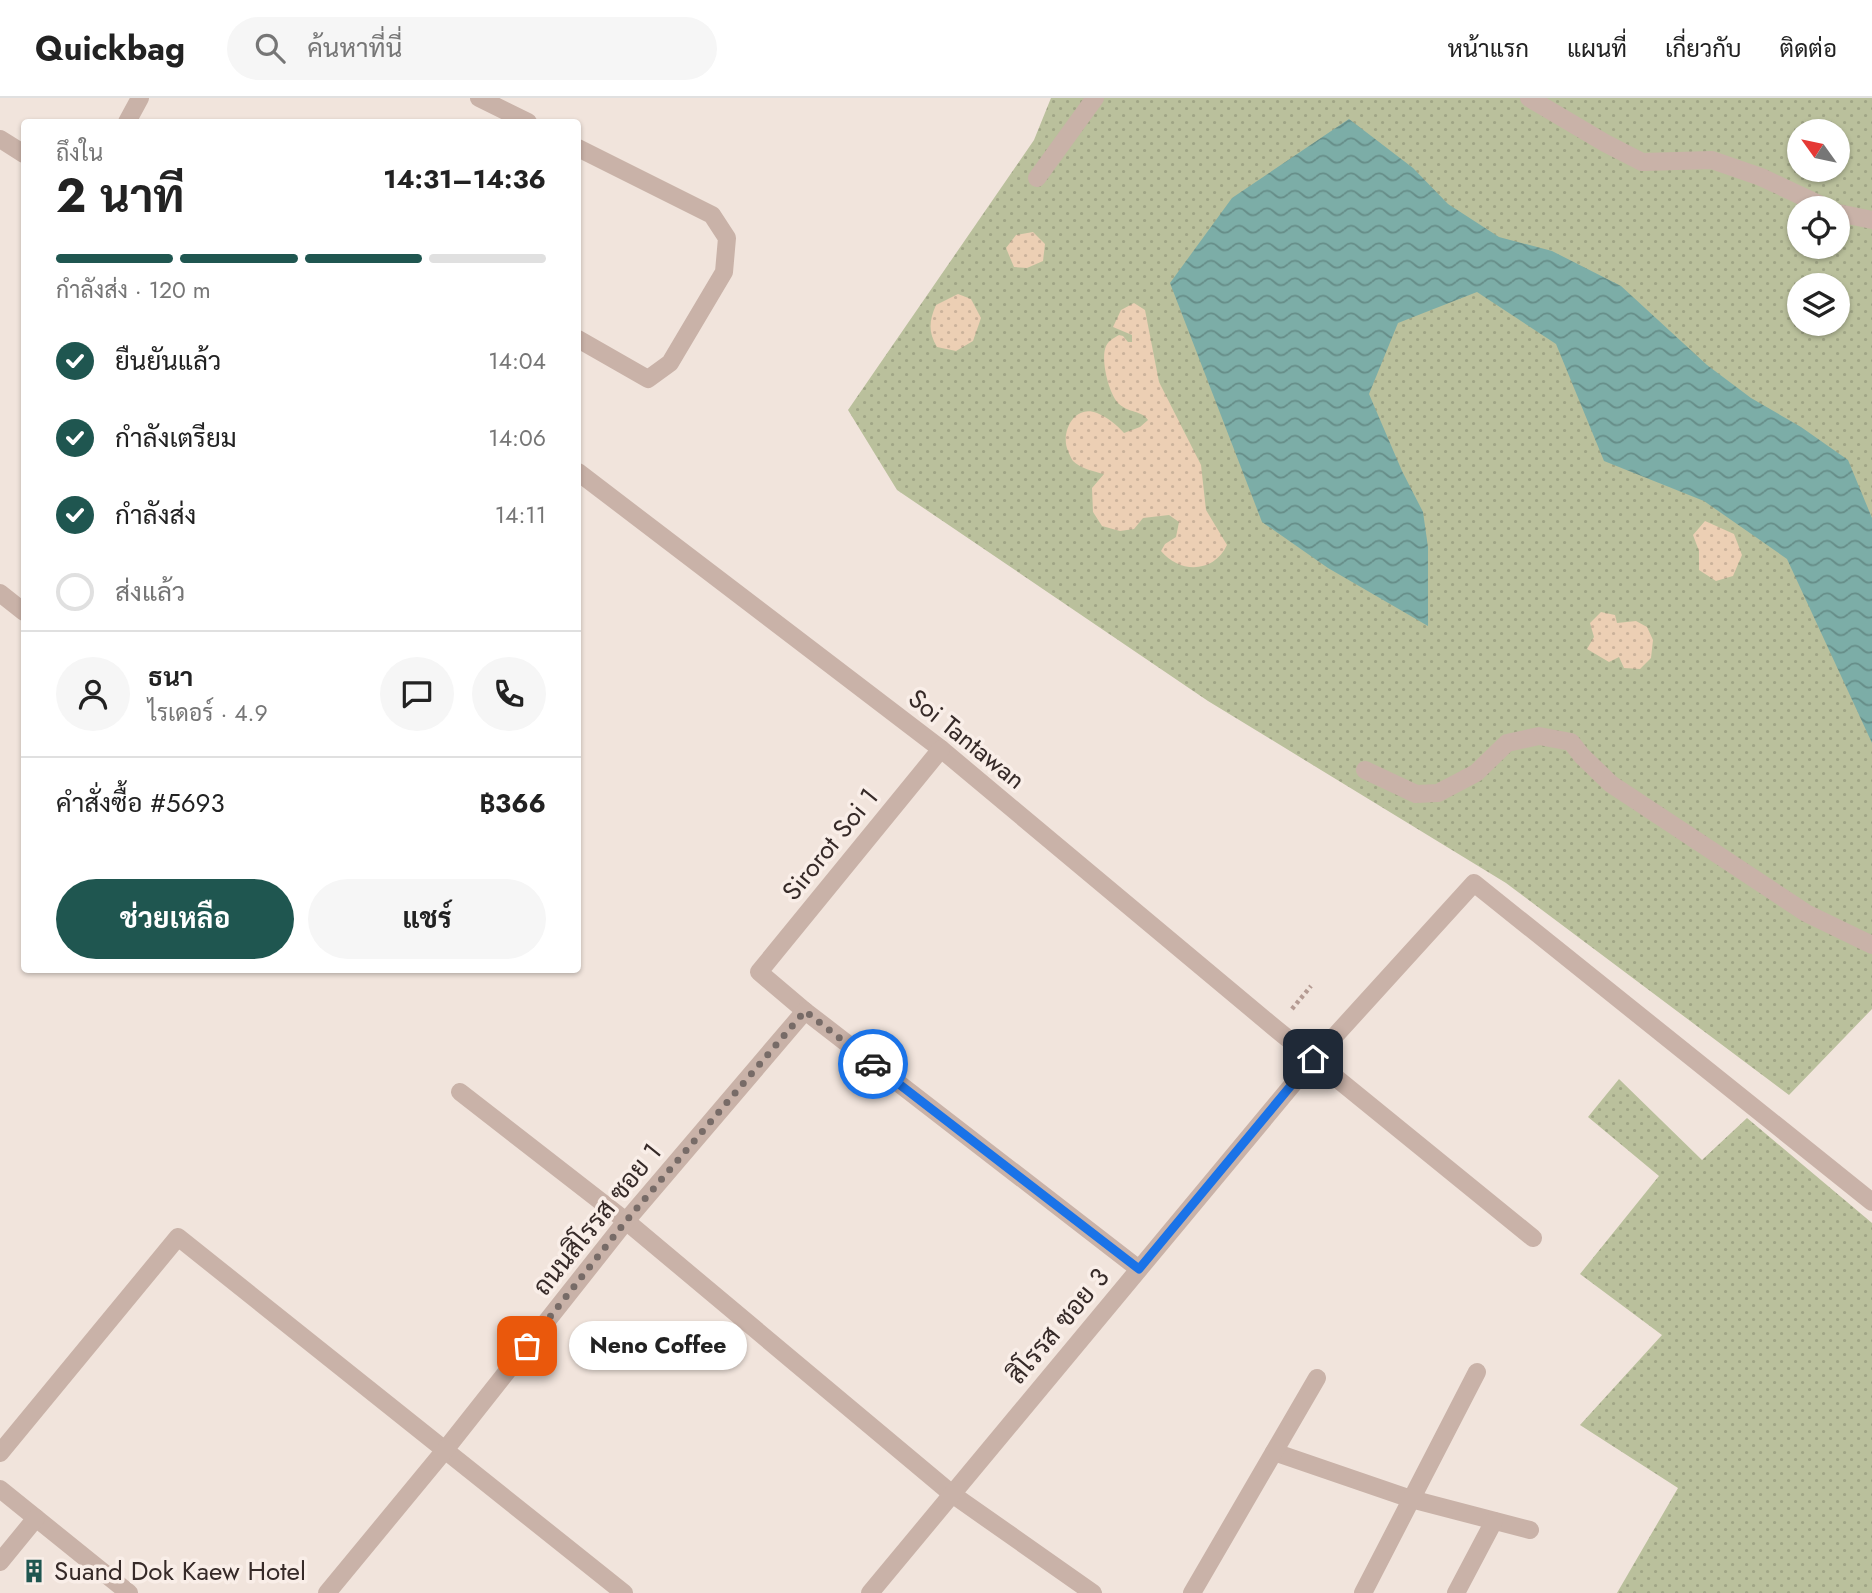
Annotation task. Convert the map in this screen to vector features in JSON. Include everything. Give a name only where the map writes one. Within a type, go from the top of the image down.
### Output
[{"type":"street","points":[[129,119],[140,98]]},
{"type":"street","points":[[480,98],[522,119]]},
{"type":"street","points":[[1037,178],[1095,98]]},
{"type":"street","points":[[1529,98],[1642,162],[1712,160],[1761,177],[1801,196]]},
{"type":"street","points":[[0,139],[21,152]]},
{"type":"street","points":[[581,150],[712,215],[727,238],[724,272],[670,363],[648,379],[581,341]]},
{"type":"street","points":[[1850,215],[1872,220]]},
{"type":"street","name":"Soi Tantawan","points":[[581,474],[940,749],[1533,1238]]},
{"type":"street","points":[[0,593],[21,610]]},
{"type":"street","points":[[1365,770],[1416,794],[1438,793],[1476,773],[1507,743],[1539,736],[1571,742],[1611,783],[1806,913],[1872,945]]},
{"type":"street","name":"Sirorot Soi 1","points":[[805,1011],[760,972],[940,749]]},
{"type":"street","name":"สิโรรส ซอย 3","points":[[870,1593],[1313,1059],[1474,883],[1872,1202]]},
{"type":"street","points":[[805,1011],[1139,1269]]},
{"type":"street","name":"ถนนสิโรรส ซอย 1","points":[[327,1593],[445,1450],[626,1221],[805,1011]]},
{"type":"street","points":[[460,1092],[626,1221],[952,1494],[1094,1593]]},
{"type":"street","points":[[0,1453],[178,1237],[624,1593]]},
{"type":"street","points":[[1363,1593],[1477,1371]]},
{"type":"street","points":[[1192,1593],[1317,1378]]},
{"type":"street","points":[[1274,1452],[1411,1499],[1531,1530]]},
{"type":"street","points":[[0,1489],[129,1593]]},
{"type":"street","points":[[0,1562],[36,1518]]},
{"type":"street","points":[[1456,1593],[1494,1521]]},
{"type":"green space","points":[[1051,98],[1872,98],[1872,1009],[1789,1095],[1506,883],[1208,701],[897,490],[848,410],[1034,140]]},
{"type":"green space","points":[[1619,1079],[1702,1160],[1747,1118],[1872,1223],[1872,1593],[1617,1593],[1678,1488],[1580,1425],[1662,1335],[1580,1274],[1659,1176],[1588,1117]]},
{"type":"sand","points":[[1033,232],[1045,244],[1043,261],[1027,268],[1014,267],[1006,248],[1016,235]]},
{"type":"sand","points":[[958,294],[971,299],[981,318],[973,341],[956,351],[937,347],[931,326],[936,305]]},
{"type":"sand","points":[[1134,303],[1145,310],[1159,382],[1201,465],[1206,510],[1227,545],[1214,561],[1205,565],[1187,567],[1178,564],[1161,551],[1165,544],[1176,537],[1179,522],[1169,515],[1143,518],[1134,529],[1120,531],[1102,526],[1093,512],[1092,488],[1104,474],[1076,463],[1066,444],[1071,422],[1082,413],[1097,413],[1124,433],[1140,427],[1148,420],[1119,404],[1106,377],[1106,346],[1119,335],[1132,342],[1132,335],[1113,327],[1121,310]]},
{"type":"sand","points":[[1705,521],[1734,534],[1742,555],[1733,576],[1716,581],[1699,570],[1699,551],[1693,535]]},
{"type":"sand","points":[[1601,612],[1615,615],[1617,623],[1636,621],[1647,627],[1653,640],[1651,658],[1640,669],[1624,668],[1619,657],[1609,662],[1587,649],[1594,637],[1590,623]]},
{"type":"water","points":[[1349,119],[1413,168],[1448,204],[1499,237],[1552,251],[1621,286],[1707,365],[1751,398],[1801,427],[1848,460],[1872,518],[1872,743],[1787,559],[1704,501],[1604,461],[1556,344],[1477,292],[1398,323],[1369,394],[1423,512],[1428,547],[1428,626],[1328,568],[1262,522],[1170,283],[1232,198]]},
{"type":"way so far","points":[[527,1346],[626,1221],[805,1011],[873,1064]]},
{"type":"place","name":"Neno Coffee","points":[[527,1346]]},
{"type":"place","name":"Suand Dok Kaew Hotel","points":[[34,1571]]},
{"type":"route","points":[[873,1064],[1139,1269],[1313,1059]]}]
